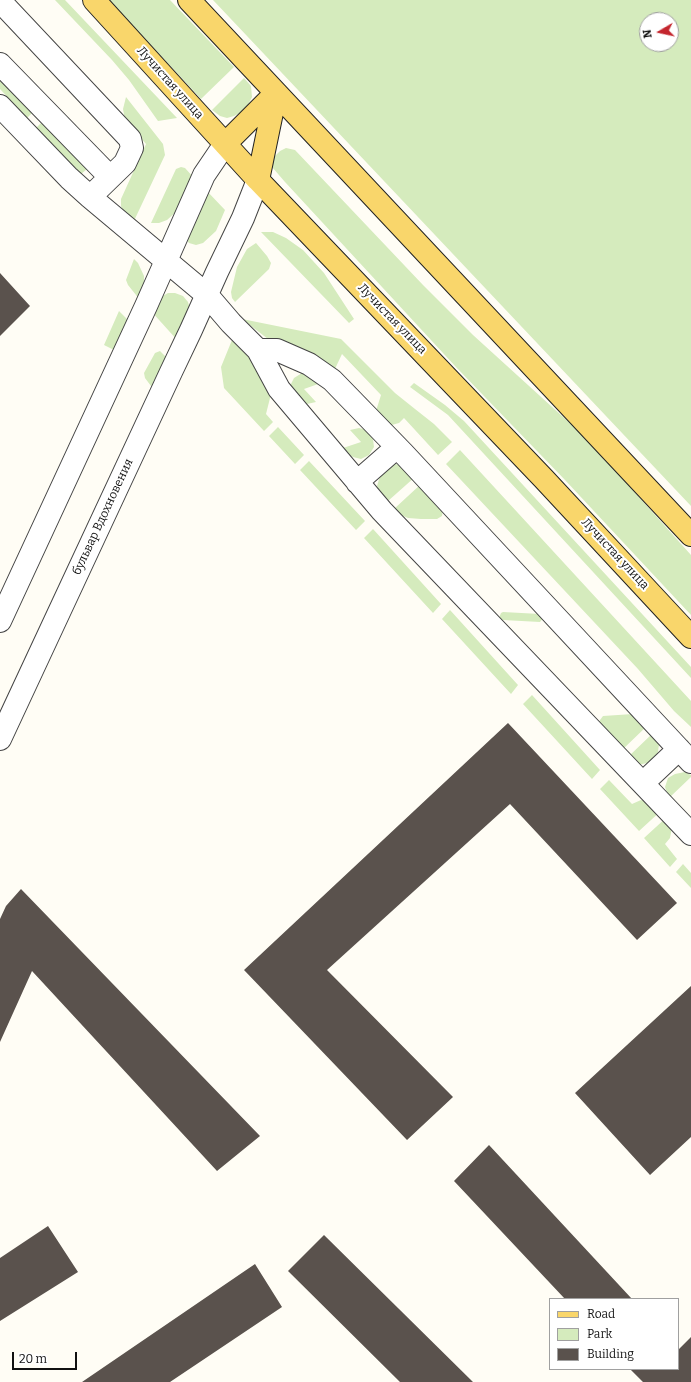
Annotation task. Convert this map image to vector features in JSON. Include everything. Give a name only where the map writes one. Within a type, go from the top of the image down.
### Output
[{"type":"main road","name":"Лучистая улица","points":[[94,0],[258,180],[544,479],[691,637]]},
{"type":"main road","points":[[189,0],[691,535]]},
{"type":"main road","points":[[225,144],[276,93]]},
{"type":"main road","points":[[258,180],[276,93]]},
{"type":"lane","points":[[0,1],[130,139],[132,148],[125,163],[90,197]]},
{"type":"lane","points":[[0,64],[110,177]]},
{"type":"lane","points":[[0,106],[69,178],[207,295],[231,323],[258,350],[279,389],[382,511],[691,834]]},
{"type":"lane","points":[[0,621],[166,261],[204,175],[225,144]]},
{"type":"lane","name":"бульвар Вдохновения","points":[[0,739],[243,218],[258,180]]},
{"type":"lane","points":[[258,350],[277,350],[309,364],[332,380],[398,447],[685,756],[643,783]]},
{"type":"lane","points":[[357,482],[398,447]]},
{"type":"green space","points":[[55,0],[65,0],[177,118],[158,121],[129,80],[112,60]]},
{"type":"green space","points":[[109,0],[170,0],[234,67],[201,99]]},
{"type":"green space","points":[[213,0],[691,0],[691,506]]},
{"type":"green space","points":[[0,76],[34,111],[27,118],[0,89]]},
{"type":"green space","points":[[244,78],[251,86],[252,97],[242,112],[227,118],[220,116],[212,110]]},
{"type":"green space","points":[[126,97],[163,144],[165,155],[133,223],[124,214],[121,206],[121,199],[146,144],[125,120],[123,109]]},
{"type":"green space","points":[[43,121],[87,169],[80,175],[36,128]]},
{"type":"green space","points":[[286,148],[295,150],[423,285],[473,335],[584,436],[691,555],[691,615],[565,480],[455,366],[285,182],[272,167],[272,159],[280,151]]},
{"type":"green space","points":[[181,167],[185,168],[194,178],[177,211],[167,220],[159,223],[151,223],[176,169]]},
{"type":"green space","points":[[206,190],[225,210],[216,231],[203,243],[196,245],[189,243],[185,238]]},
{"type":"green space","points":[[261,232],[273,232],[286,238],[303,250],[324,273],[354,319],[349,323]]},
{"type":"green space","points":[[256,243],[271,263],[269,269],[235,302],[232,298],[231,292],[237,267],[247,249]]},
{"type":"green space","points":[[134,259],[138,263],[144,276],[140,300],[128,285],[126,280]]},
{"type":"green space","points":[[168,293],[175,293],[183,296],[188,302],[190,309],[178,341],[151,311],[161,297]]},
{"type":"green space","points":[[119,311],[130,322],[114,350],[104,345]]},
{"type":"green space","points":[[242,319],[341,339],[395,393],[434,424],[452,442],[438,455],[404,418],[399,423],[388,426],[376,411],[381,395],[342,354],[334,371],[268,339]]},
{"type":"green space","points":[[232,340],[242,346],[256,360],[271,394],[266,414],[273,422],[264,431],[224,388],[221,367]]},
{"type":"green space","points":[[160,351],[166,357],[154,390],[145,378],[144,373],[155,353]]},
{"type":"green space","points":[[302,373],[311,374],[321,383],[304,389],[316,402],[307,404],[298,402],[290,386],[294,378]]},
{"type":"green space","points":[[414,383],[445,405],[464,421],[691,667],[691,678],[448,415],[410,387]]},
{"type":"green space","points":[[278,427],[304,455],[295,464],[269,436]]},
{"type":"green space","points":[[359,428],[368,430],[373,439],[374,447],[369,455],[361,459],[346,453],[343,448],[361,442],[350,430]]},
{"type":"green space","points":[[460,450],[691,701],[691,727],[674,711],[638,669],[446,464]]},
{"type":"green space","points":[[309,461],[365,521],[356,530],[300,470]]},
{"type":"green space","points":[[396,464],[405,468],[415,477],[388,501],[380,494],[377,486],[380,476],[385,468]]},
{"type":"green space","points":[[421,484],[443,510],[442,516],[437,519],[408,518],[401,515],[394,509]]},
{"type":"green space","points":[[373,529],[441,604],[433,613],[364,538]]},
{"type":"green space","points":[[450,610],[518,685],[511,694],[442,619]]},
{"type":"green space","points":[[503,612],[540,614],[544,617],[540,622],[503,620],[499,618]]},
{"type":"green space","points":[[532,695],[600,770],[592,779],[523,704]]},
{"type":"green space","points":[[633,714],[648,725],[621,751],[598,725],[603,716]]},
{"type":"green space","points":[[653,733],[658,737],[658,752],[654,758],[647,763],[638,765],[628,757]]},
{"type":"green space","points":[[685,772],[691,775],[691,777],[669,798],[665,787],[668,778],[675,774]]},
{"type":"green space","points":[[609,780],[632,804],[641,800],[652,803],[662,810],[639,831],[600,789]]},
{"type":"green space","points":[[668,816],[672,827],[670,838],[665,844],[677,859],[670,867],[644,838]]},
{"type":"green space","points":[[683,864],[691,873],[691,888],[676,872]]},
{"type":"building","points":[[0,273],[30,306],[0,336]]},
{"type":"building","points":[[508,723],[677,903],[637,940],[510,804],[327,970],[453,1097],[407,1140],[244,970]]},
{"type":"building","points":[[21,889],[260,1136],[217,1171],[32,971],[0,1042],[0,919],[6,906]]},
{"type":"building","points":[[691,986],[691,1137],[650,1175],[575,1093]]},
{"type":"building","points":[[489,1145],[631,1298],[564,1298],[454,1181]]},
{"type":"building","points":[[48,1226],[78,1272],[0,1321],[0,1258]]},
{"type":"building","points":[[324,1235],[473,1382],[400,1382],[288,1271]]},
{"type":"building","points":[[255,1264],[282,1307],[170,1382],[82,1382]]},
{"type":"building","points":[[691,1337],[691,1382],[643,1382],[631,1370],[679,1370],[679,1349]]}]
